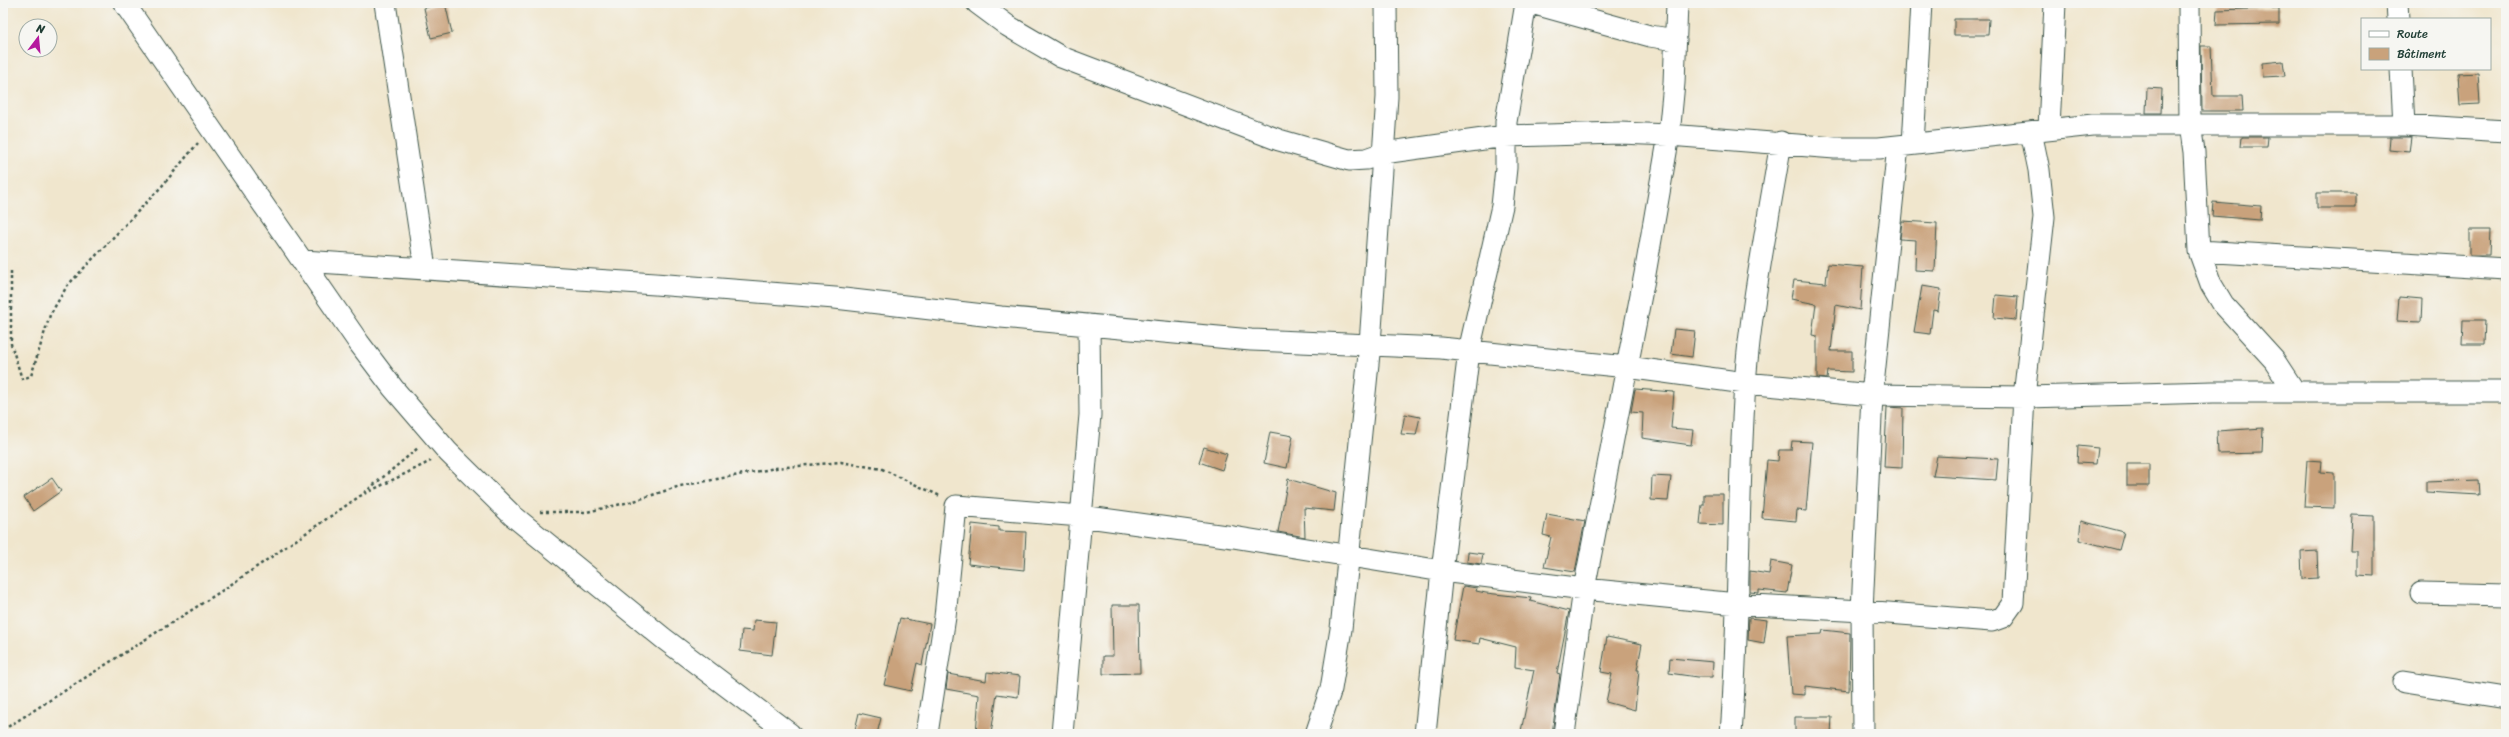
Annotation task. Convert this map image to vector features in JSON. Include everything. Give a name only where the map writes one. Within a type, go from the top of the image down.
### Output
[{"type":"street","points":[[124,3],[359,343],[433,436],[512,516],[663,638],[790,734]]},
{"type":"street","points":[[385,3],[426,268]]},
{"type":"street","points":[[977,3],[1019,33],[1061,57],[1279,140],[1349,160],[1366,159],[1383,153],[1505,136],[1620,133],[1781,142],[1835,148],[1906,145],[2093,125],[2190,124],[2404,126],[2506,130]]},
{"type":"street","points":[[1316,734],[1331,689],[1341,629],[1370,344],[1387,97],[1386,3]]},
{"type":"street","points":[[1425,734],[1442,571],[1469,351],[1502,206],[1506,168],[1505,136],[1526,3]]},
{"type":"street","points":[[1531,3],[1650,36],[1676,40]]},
{"type":"street","points":[[1564,734],[1584,589],[1627,367],[1669,135],[1676,40],[1677,3]]},
{"type":"street","points":[[1863,734],[1862,610],[1872,395],[1906,145],[1921,3]]},
{"type":"street","points":[[927,734],[945,617],[956,506],[1081,516],[1233,537],[1442,571],[1584,589],[1737,604],[1862,610],[1992,621],[2003,617],[2013,603],[2024,397],[2044,217],[2039,170],[2040,130],[2055,3]]},
{"type":"street","points":[[2189,3],[2190,124],[2194,152],[2200,251],[2211,284],[2223,304],[2274,360],[2295,392]]},
{"type":"street","points":[[2397,3],[2398,18]]},
{"type":"street","points":[[2401,70],[2404,126]]},
{"type":"street","points":[[1731,734],[1736,664],[1745,383],[1759,276],[1781,142]]},
{"type":"street","points":[[2200,251],[2506,269]]},
{"type":"street","points":[[303,260],[835,298],[1089,325],[1277,342],[1370,344],[1469,351],[1627,367],[1745,383],[1872,395],[2024,397],[2295,392],[2506,392]]},
{"type":"street","points":[[1062,734],[1090,415],[1089,325]]},
{"type":"street","points":[[2421,592],[2506,595]]},
{"type":"street","points":[[2404,682],[2506,698]]},
{"type":"path","points":[[11,271],[11,344],[22,379],[30,376],[50,316],[67,286],[162,186],[210,129]]},
{"type":"path","points":[[3,730],[220,592],[360,496],[433,436]]},
{"type":"path","points":[[360,496],[448,452]]},
{"type":"path","points":[[560,513],[611,508],[680,486],[776,468],[841,462],[882,469],[929,490],[956,506]]},
{"type":"building","points":[[445,3],[452,33],[431,38],[424,8]]},
{"type":"building","points":[[2279,8],[2279,24],[2216,25],[2217,10]]},
{"type":"building","points":[[1954,19],[1989,19],[1988,35],[1954,35]]},
{"type":"building","points":[[2201,46],[2211,46],[2213,96],[2242,96],[2243,111],[2202,111]]},
{"type":"building","points":[[2283,61],[2285,76],[2263,77],[2262,63]]},
{"type":"building","points":[[2478,73],[2480,104],[2460,105],[2458,74]]},
{"type":"building","points":[[2147,88],[2162,89],[2161,113],[2146,113]]},
{"type":"building","points":[[2242,137],[2268,137],[2267,147],[2241,147]]},
{"type":"building","points":[[2390,137],[2411,137],[2409,152],[2389,150]]},
{"type":"building","points":[[2317,193],[2356,193],[2356,208],[2317,208]]},
{"type":"building","points":[[2213,202],[2261,206],[2260,220],[2212,216]]},
{"type":"building","points":[[1902,221],[1937,223],[1935,271],[1915,270],[1916,240],[1900,239]]},
{"type":"building","points":[[2470,230],[2490,230],[2489,255],[2470,255]]},
{"type":"building","points":[[1828,264],[1863,267],[1860,310],[1836,305],[1831,351],[1852,351],[1852,372],[1828,371],[1827,379],[1817,378],[1817,336],[1812,335],[1816,304],[1791,299],[1794,280],[1826,283]]},
{"type":"building","points":[[1922,286],[1941,289],[1938,311],[1933,310],[1930,334],[1914,332]]},
{"type":"building","points":[[1996,295],[2018,297],[2016,320],[1994,318]]},
{"type":"building","points":[[2399,297],[2422,299],[2421,322],[2397,321]]},
{"type":"building","points":[[2463,320],[2485,320],[2484,344],[2462,344]]},
{"type":"building","points":[[1674,329],[1695,331],[1692,357],[1671,354]]},
{"type":"building","points":[[1635,389],[1674,392],[1671,428],[1693,430],[1691,445],[1642,438],[1643,413],[1631,412]]},
{"type":"building","points":[[1887,407],[1903,408],[1902,468],[1884,467]]},
{"type":"building","points":[[1405,414],[1420,417],[1416,435],[1401,434]]},
{"type":"building","points":[[2263,428],[2262,453],[2218,454],[2217,431]]},
{"type":"building","points":[[1270,432],[1293,436],[1287,468],[1264,463]]},
{"type":"building","points":[[1792,441],[1812,442],[1806,511],[1797,510],[1796,521],[1762,518],[1767,460],[1778,461],[1779,450],[1791,450]]},
{"type":"building","points":[[2078,446],[2098,448],[2096,464],[2077,463]]},
{"type":"building","points":[[1204,447],[1227,454],[1222,470],[1199,462]]},
{"type":"building","points":[[1937,456],[1998,459],[1996,480],[1933,476]]},
{"type":"building","points":[[2307,460],[2321,461],[2320,472],[2334,473],[2334,508],[2304,507]]},
{"type":"building","points":[[2127,464],[2149,464],[2149,486],[2127,486]]},
{"type":"building","points":[[1652,476],[1671,477],[1668,501],[1651,500]]},
{"type":"building","points":[[52,478],[61,491],[33,511],[24,497]]},
{"type":"building","points":[[1288,479],[1336,493],[1334,511],[1304,508],[1305,537],[1278,532]]},
{"type":"building","points":[[2478,480],[2479,495],[2426,492],[2426,482]]},
{"type":"building","points":[[1704,494],[1723,494],[1723,525],[1700,524],[1702,505],[1704,505]]},
{"type":"building","points":[[1547,514],[1585,521],[1575,572],[1544,567],[1551,537],[1543,535]]},
{"type":"building","points":[[2352,515],[2374,516],[2374,576],[2357,575],[2357,551],[2350,551]]},
{"type":"building","points":[[2081,521],[2124,532],[2119,550],[2079,540]]},
{"type":"building","points":[[972,524],[999,527],[999,531],[1026,532],[1024,570],[968,564]]},
{"type":"building","points":[[2317,551],[2318,578],[2302,579],[2301,552]]},
{"type":"building","points":[[1468,552],[1483,554],[1481,564],[1467,562]]},
{"type":"building","points":[[1771,561],[1792,565],[1787,593],[1759,590],[1759,593],[1750,592],[1750,571],[1769,574]]},
{"type":"building","points":[[1463,586],[1477,588],[1476,591],[1486,593],[1531,598],[1530,601],[1569,611],[1557,673],[1560,674],[1552,734],[1521,731],[1534,670],[1515,667],[1516,647],[1480,638],[1479,644],[1453,640]]},
{"type":"building","points":[[1112,605],[1139,605],[1140,673],[1103,674],[1103,656],[1113,656]]},
{"type":"building","points":[[900,618],[930,624],[922,665],[917,663],[911,691],[884,685]]},
{"type":"building","points":[[1749,618],[1767,620],[1764,643],[1748,640]]},
{"type":"building","points":[[754,620],[776,622],[772,655],[740,651],[742,630],[753,631]]},
{"type":"building","points":[[1823,630],[1850,633],[1849,691],[1805,686],[1805,695],[1791,694],[1787,636],[1822,634]]},
{"type":"building","points":[[1607,637],[1642,644],[1637,670],[1639,670],[1635,710],[1606,702],[1612,674],[1601,672]]},
{"type":"building","points":[[1670,658],[1713,662],[1712,677],[1697,677],[1669,673]]},
{"type":"building","points":[[987,672],[1020,676],[1018,697],[997,694],[991,734],[976,734],[979,695],[946,689],[948,674],[986,681]]},
{"type":"building","points":[[859,713],[881,718],[877,734],[854,734]]},
{"type":"building","points":[[1795,717],[1832,717],[1831,734],[1795,734]]}]
